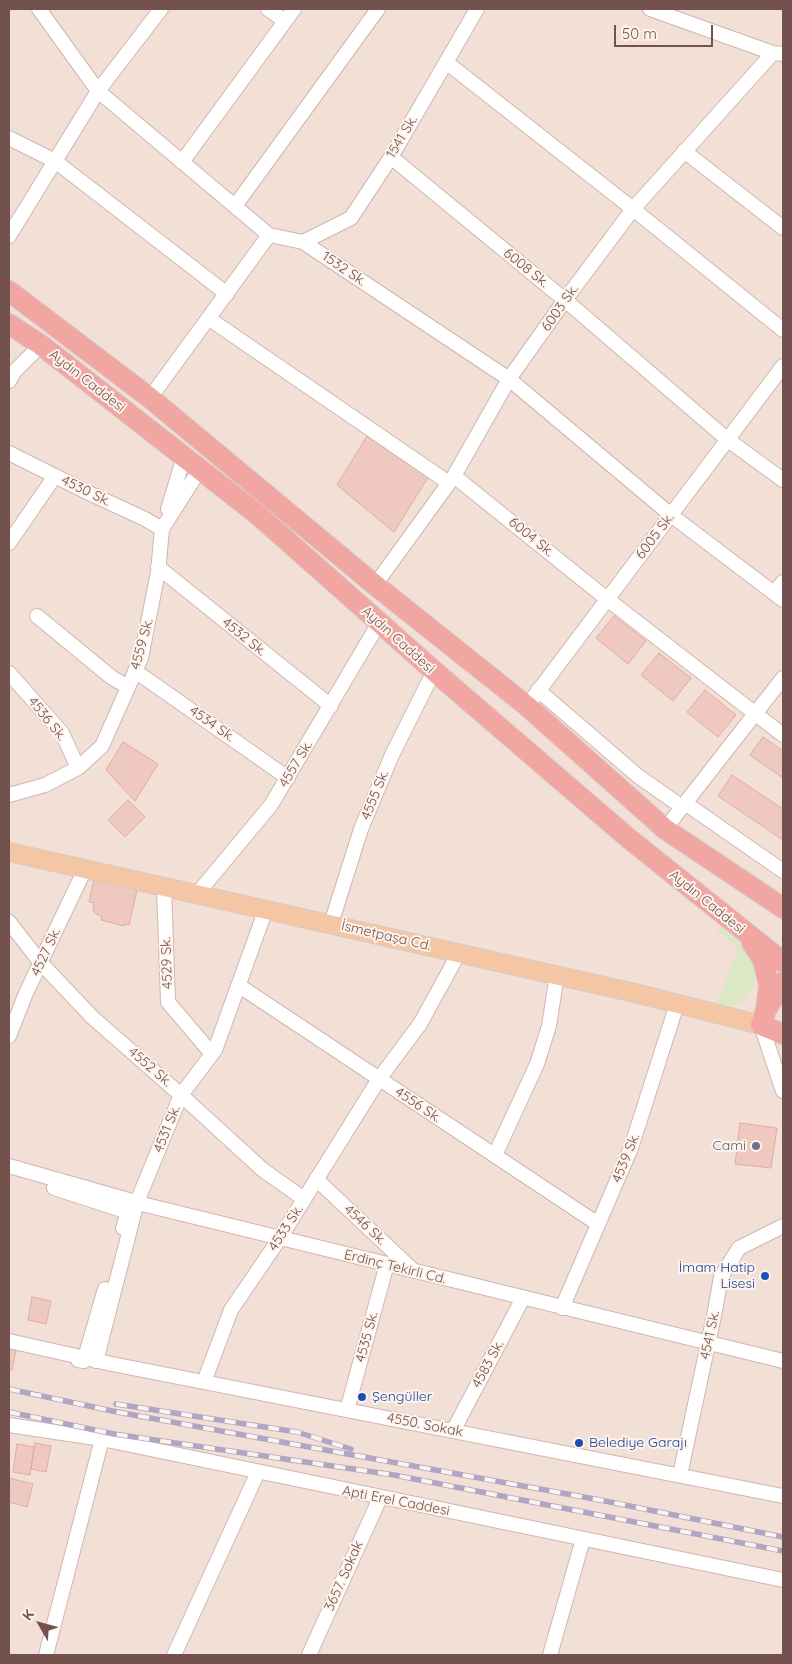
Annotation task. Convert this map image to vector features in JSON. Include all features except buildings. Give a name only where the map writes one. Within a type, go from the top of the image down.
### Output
[{"type":"highway","name":"Aydın Caddesi","points":[[9,292],[150,398],[376,585],[533,698],[665,829],[783,908]]},
{"type":"highway","name":"Aydın Caddesi","points":[[9,324],[41,345],[258,514],[379,623],[627,837],[783,962]]},
{"type":"highway","points":[[745,933],[763,960],[769,985],[764,1017]]},
{"type":"highway","points":[[764,1017],[783,982]]},
{"type":"highway","points":[[764,1017],[783,1034]]},
{"type":"main road","name":"İsmetpaşa Cd.","points":[[9,852],[557,975],[677,1004],[764,1017]]},
{"type":"street","name":"1532 Sk.","points":[[39,9],[98,91],[269,235],[303,242],[509,379],[672,515],[779,596]]},
{"type":"street","points":[[9,236],[98,91],[161,9]]},
{"type":"street","points":[[268,9],[285,21]]},
{"type":"street","points":[[182,162],[294,9]]},
{"type":"street","points":[[234,206],[378,9]]},
{"type":"street","name":"1541 Sk.","points":[[303,242],[351,218],[391,157],[477,9]]},
{"type":"street","points":[[658,10],[778,53]]},
{"type":"street","name":"6003 Sk.","points":[[376,585],[452,479],[509,379],[633,208],[684,151],[778,53]]},
{"type":"street","points":[[446,62],[633,208],[783,330]]},
{"type":"street","points":[[9,138],[55,161],[227,294]]},
{"type":"street","points":[[684,151],[783,228]]},
{"type":"street","name":"6008 Sk.","points":[[391,157],[565,300],[728,440],[783,480]]},
{"type":"street","points":[[150,398],[269,235]]},
{"type":"street","name":"6004 Sk.","points":[[208,318],[452,479],[783,735]]},
{"type":"street","points":[[9,381],[14,372],[41,345]]},
{"type":"street","name":"6005 Sk.","points":[[533,698],[783,366]]},
{"type":"street","name":"4530 Sk.","points":[[9,453],[162,529]]},
{"type":"street","points":[[162,529],[192,463]]},
{"type":"street","name":"4559 Sk.","points":[[9,795],[45,785],[78,768],[102,746],[141,658],[158,567],[162,529],[192,463]]},
{"type":"street","points":[[9,544],[55,476]]},
{"type":"street","name":"4532 Sk.","points":[[158,567],[331,706]]},
{"type":"street","points":[[779,596],[783,582]]},
{"type":"street","points":[[37,616],[111,677],[128,687]]},
{"type":"street","name":"4557 Sk.","points":[[196,894],[271,805],[379,623]]},
{"type":"street","name":"4534 Sk.","points":[[135,671],[288,778]]},
{"type":"street","name":"4555 Sk.","points":[[331,924],[361,829],[392,755],[434,671]]},
{"type":"street","name":"4536 Sk.","points":[[9,673],[62,733],[78,768]]},
{"type":"street","points":[[665,829],[783,678]]},
{"type":"street","points":[[533,698],[638,776],[783,871]]},
{"type":"street","name":"4527 Sk.","points":[[9,1036],[85,868]]},
{"type":"street","name":"4529 Sk.","points":[[164,886],[168,1002],[212,1054]]},
{"type":"street","name":"4531 Sk.","points":[[90,1360],[137,1202],[182,1094],[212,1054],[266,909]]},
{"type":"street","name":"4552 Sk.","points":[[9,922],[41,963],[92,1017],[182,1094],[263,1170],[304,1199]]},
{"type":"street","name":"4533 Sk.","points":[[204,1382],[232,1310],[280,1238],[379,1079],[420,1024],[459,953]]},
{"type":"street","points":[[495,1155],[537,1064],[549,1026],[557,975]]},
{"type":"street","name":"4556 Sk.","points":[[238,985],[598,1224]]},
{"type":"street","name":"4539 Sk.","points":[[562,1308],[631,1148],[677,1004]]},
{"type":"street","points":[[764,1017],[783,1092]]},
{"type":"street","name":"Erdinç Tekirli Cd.","points":[[9,1166],[137,1202],[783,1361]]},
{"type":"street","points":[[9,1175],[128,1212],[90,1360],[84,1361],[9,1346]]},
{"type":"street","name":"4546 Sk.","points":[[316,1179],[415,1271]]},
{"type":"street","name":"4541 Sk.","points":[[680,1475],[721,1277],[739,1248],[783,1226]]},
{"type":"street","name":"4535 Sk.","points":[[347,1410],[387,1264]]},
{"type":"street","name":"4583 Sk.","points":[[453,1431],[523,1298]]},
{"type":"street","name":"4550. Sokak","points":[[9,1341],[90,1360],[783,1496]]},
{"type":"street","name":"Apti Erel Caddesi","points":[[9,1424],[102,1439],[783,1580]]},
{"type":"street","points":[[46,1655],[102,1439]]},
{"type":"street","points":[[174,1655],[258,1472]]},
{"type":"street","name":"3657. Sokak","points":[[308,1655],[380,1498]]},
{"type":"street","points":[[550,1655],[583,1538]]},
{"type":"shaded area","points":[[9,9],[783,9],[783,1655],[9,1655]]},
{"type":"green space","points":[[721,928],[743,945],[757,966],[755,983],[743,1002],[728,1007],[716,1005],[738,948],[715,929]]},
{"type":"railway","points":[[9,1389],[117,1412],[600,1500],[783,1537]]},
{"type":"railway","points":[[116,1404],[297,1432],[351,1449]]},
{"type":"railway","points":[[9,1412],[114,1434],[394,1475],[783,1551]]},
{"type":"place","name":"Cami","points":[[756,1146]]},
{"type":"place","name":"İmam Hatip Lisesi","points":[[765,1276]]},
{"type":"place","name":"Şengüller","points":[[362,1397]]},
{"type":"place","name":"Belediye Garajı","points":[[579,1443]]}]
